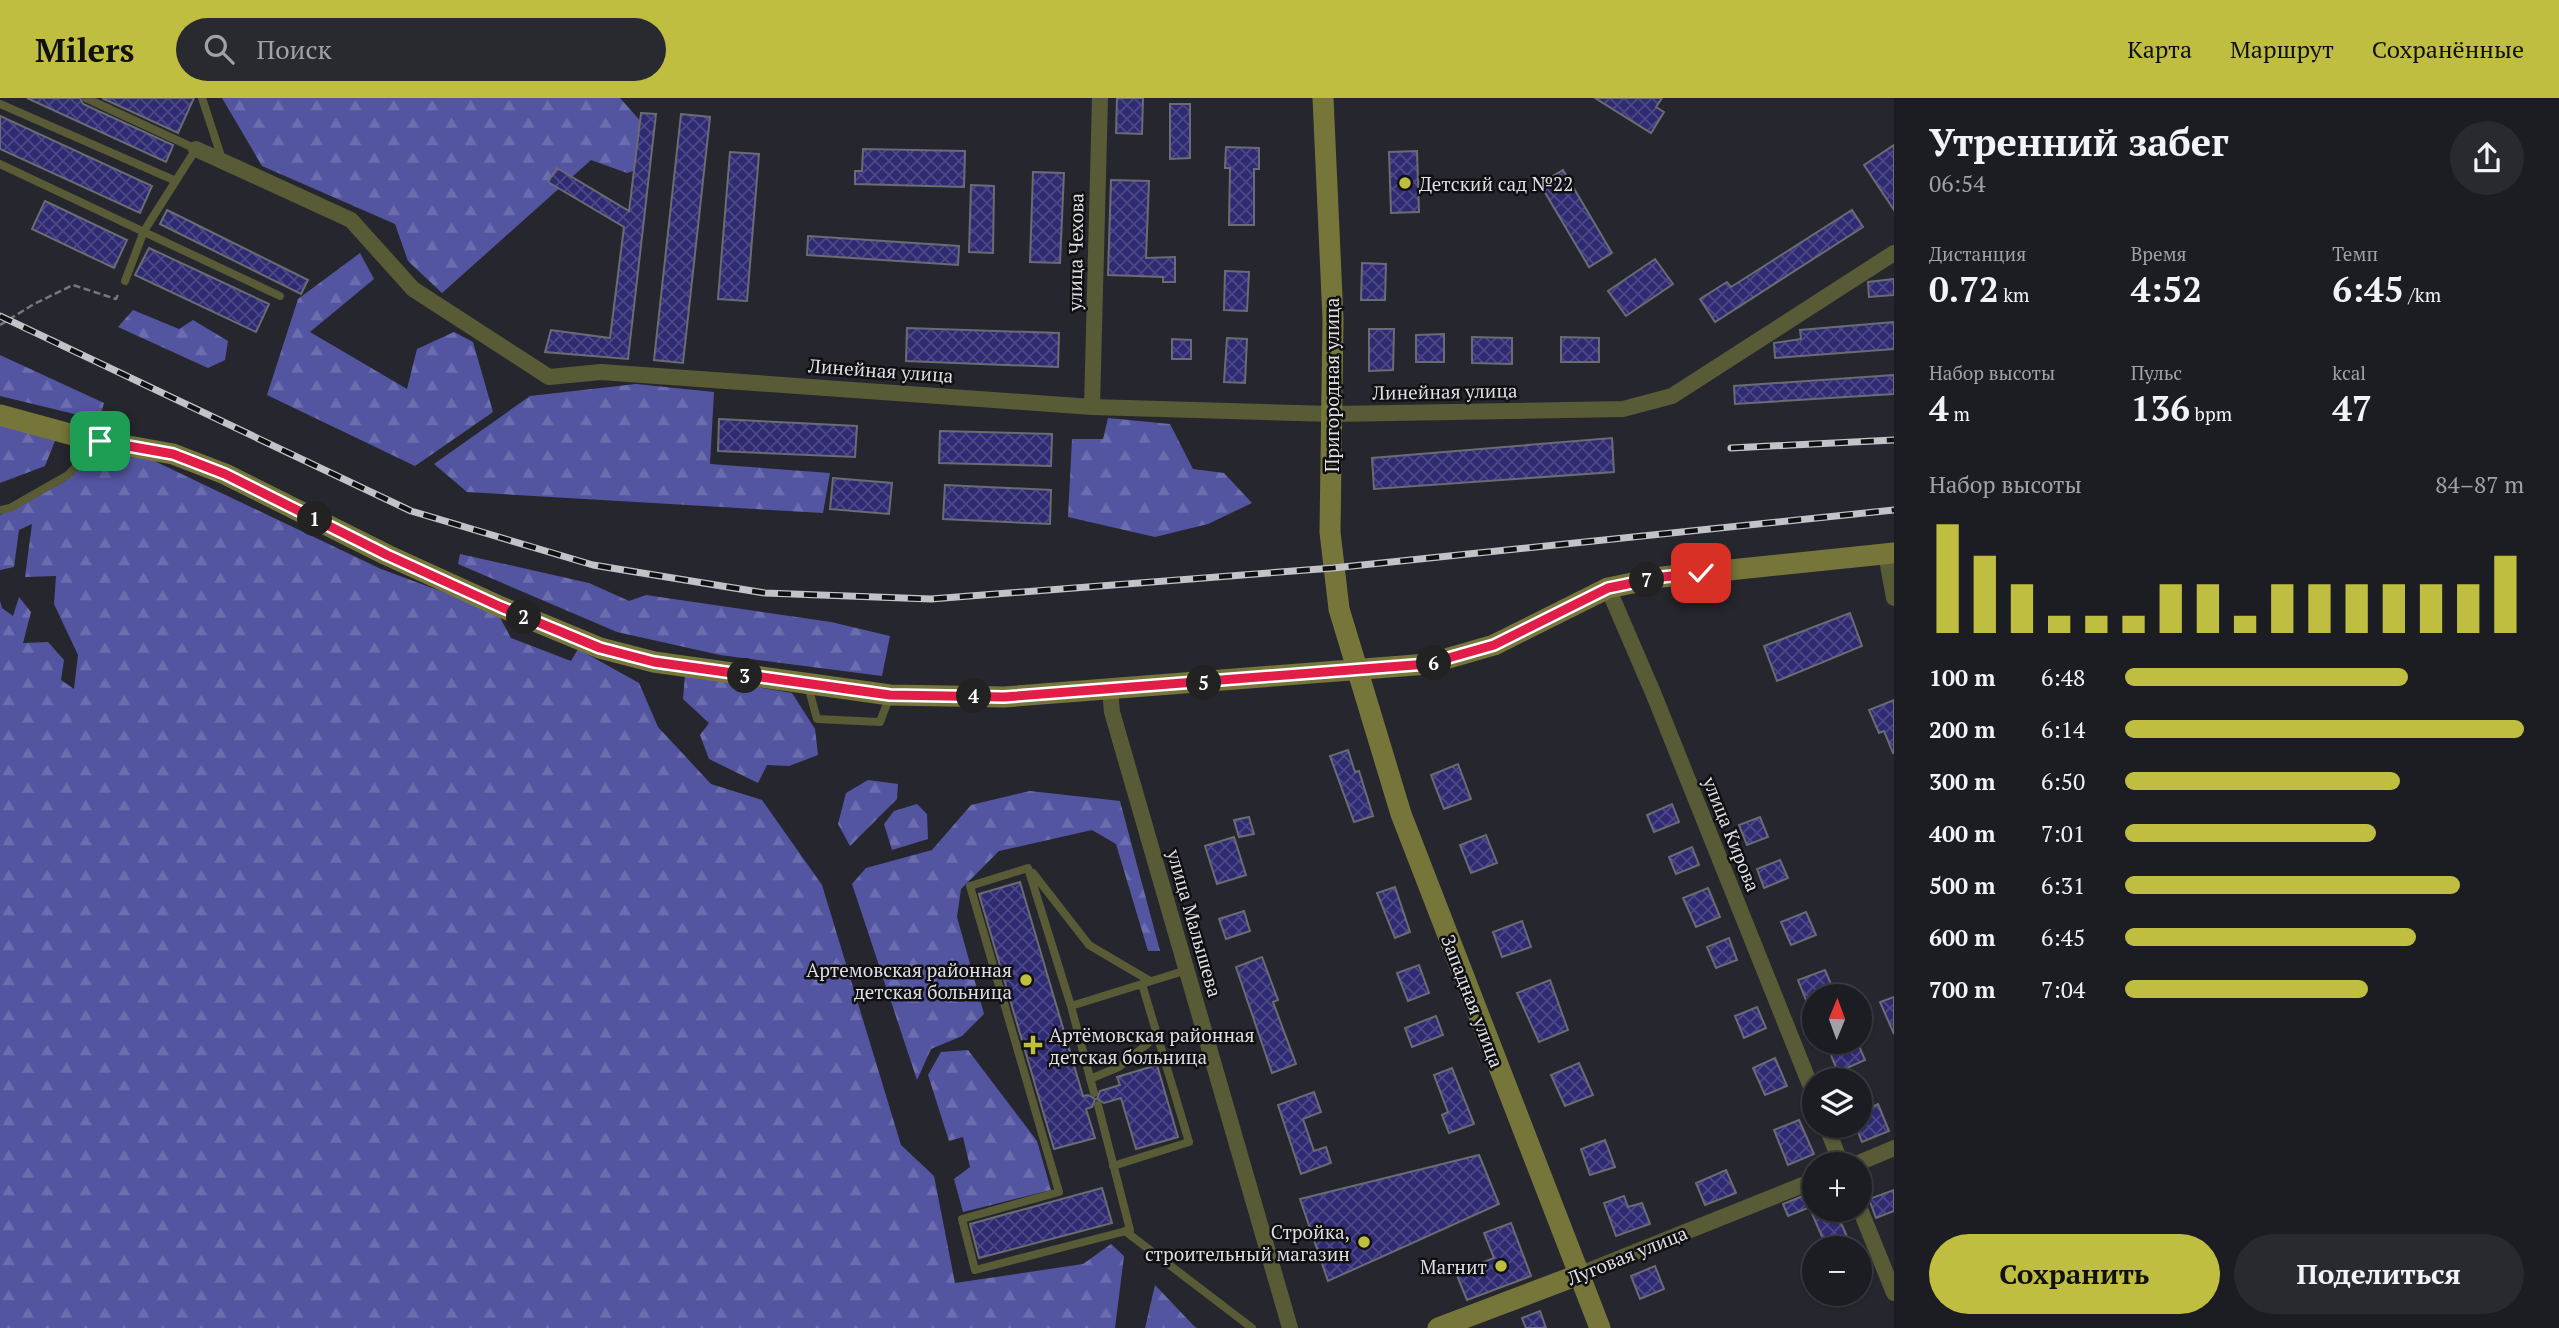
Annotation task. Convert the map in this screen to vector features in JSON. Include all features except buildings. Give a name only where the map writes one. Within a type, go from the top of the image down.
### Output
[{"type":"main road","name":"Пригородная улица","points":[[1323,98],[1333,318],[1330,532],[1339,609],[1356,670]]},
{"type":"main road","points":[[0,415],[100,441],[173,454],[225,474],[387,555],[600,648],[654,662],[890,695],[1004,697],[1110,691],[1427,664],[1456,658],[1494,645],[1608,588],[1662,577],[1890,554]]},
{"type":"main road","name":"Западная улица","points":[[1356,670],[1401,814],[1600,1328]]},
{"type":"main road","name":"Луговая улица","points":[[1438,1328],[1578,1275]]},
{"type":"street","name":"улица Чехова","points":[[1092,407],[1100,98]]},
{"type":"street","name":"Линейная улица","points":[[196,149],[351,220],[413,289],[549,377],[601,372],[1092,407],[1332,414],[1623,409],[1672,396],[1894,253]]},
{"type":"street","points":[[1890,554],[1894,598]]},
{"type":"street","name":"улица Кирова","points":[[1608,588],[1654,695],[1803,1068]]},
{"type":"street","name":"улица Малышева","points":[[1110,691],[1112,712],[1290,1328]]},
{"type":"street","points":[[1872,1157],[1894,1148]]},
{"type":"street","name":"Луговая улица","points":[[1578,1275],[1802,1185]]},
{"type":"street","points":[[1865,1222],[1894,1293]]},
{"type":"lane","points":[[86,98],[196,149],[144,231],[125,281]]},
{"type":"lane","points":[[202,98],[223,162]]},
{"type":"lane","points":[[0,104],[176,181]]},
{"type":"lane","points":[[0,164],[280,296]]},
{"type":"lane","points":[[0,510],[10,508],[68,475],[100,441]]},
{"type":"lane","points":[[808,685],[817,719],[880,722],[890,695]]},
{"type":"lane","points":[[1028,868],[1089,945],[1146,982],[1157,1036],[1189,1142],[1113,1166]]},
{"type":"lane","points":[[1028,868],[1071,1006],[1094,1093]]},
{"type":"lane","points":[[1028,868],[970,886],[1059,1192],[962,1219],[975,1270],[1130,1230],[1098,1105]]},
{"type":"lane","points":[[1071,1006],[1186,970]]},
{"type":"lane","points":[[1090,1079],[1119,1067],[1157,1036]]},
{"type":"lane","points":[[1125,1231],[1252,1328]]},
{"type":"path","points":[[0,325],[73,285],[116,299],[125,281]]},
{"type":"green space","points":[[222,98],[620,98],[643,124],[642,168],[627,173],[591,160],[442,293],[408,261],[395,224],[262,166]]},
{"type":"green space","points":[[360,253],[374,279],[310,332],[407,389],[417,349],[454,332],[473,342],[493,412],[415,466],[267,395],[298,299]]},
{"type":"green space","points":[[133,310],[179,329],[193,320],[228,341],[225,360],[208,368],[118,327]]},
{"type":"green space","points":[[0,355],[104,403],[99,420],[0,396]]},
{"type":"green space","points":[[636,384],[714,392],[710,464],[830,473],[823,513],[467,492],[434,464],[530,396]]},
{"type":"green space","points":[[1108,418],[1170,424],[1193,469],[1224,473],[1252,503],[1208,524],[1155,537],[1068,517],[1072,439],[1103,439]]},
{"type":"green space","points":[[0,421],[59,431],[45,466],[0,483]]},
{"type":"green space","points":[[87,455],[148,458],[381,569],[497,612],[511,638],[571,661],[578,649],[639,683],[658,727],[711,784],[762,800],[822,885],[901,1145],[934,1176],[955,1283],[1083,1264],[1111,1244],[1124,1256],[1115,1328],[0,1328],[0,601],[2,608],[13,616],[19,597],[31,612],[23,643],[48,642],[64,660],[61,680],[74,689],[78,655],[54,604],[56,576],[25,577],[32,524],[19,530],[14,567],[0,570],[0,515],[60,484]]},
{"type":"green space","points":[[460,554],[589,583],[629,601],[646,595],[831,622],[890,636],[882,676],[720,655],[617,632],[458,564]]},
{"type":"green space","points":[[685,675],[792,693],[815,729],[818,755],[789,766],[767,765],[758,783],[709,759],[700,735],[709,723],[683,699]]},
{"type":"green space","points":[[868,780],[898,784],[897,799],[850,846],[838,824],[846,793]]},
{"type":"green space","points":[[1030,791],[1120,801],[1160,951],[1148,951],[1116,844],[1092,830],[999,851],[961,889],[957,917],[984,1014],[962,1036],[931,1049],[917,1080],[852,884],[866,868],[932,850],[971,805]]},
{"type":"green space","points":[[917,804],[927,814],[928,839],[892,850],[884,824],[894,811]]},
{"type":"green space","points":[[968,1050],[1037,1141],[1051,1190],[963,1212],[954,1179],[970,1167],[963,1137],[949,1141],[928,1075],[941,1052]]},
{"type":"green space","points":[[1155,1285],[1194,1326],[1197,1328],[1145,1328]]},
{"type":"railway","points":[[0,316],[411,511],[593,565],[765,593],[931,599],[1333,568],[1894,510]]},
{"type":"railway","points":[[1731,448],[1894,440]]},
{"type":"place","name":"Детский сад №22","points":[[1405,183]]},
{"type":"place","name":"Артемовская районная детская больница","points":[[1026,980]]},
{"type":"place","name":"Артёмовская районная детская больница","points":[[1033,1045]]},
{"type":"place","name":"Стройка, строительный магазин","points":[[1364,1242]]},
{"type":"place","name":"Магнит","points":[[1501,1266]]},
{"type":"route","points":[[100,441],[173,454],[225,474],[387,555],[600,648],[654,662],[890,695],[1004,697],[1110,691],[1427,664],[1456,658],[1494,645],[1608,588],[1662,577],[1701,573]]}]
